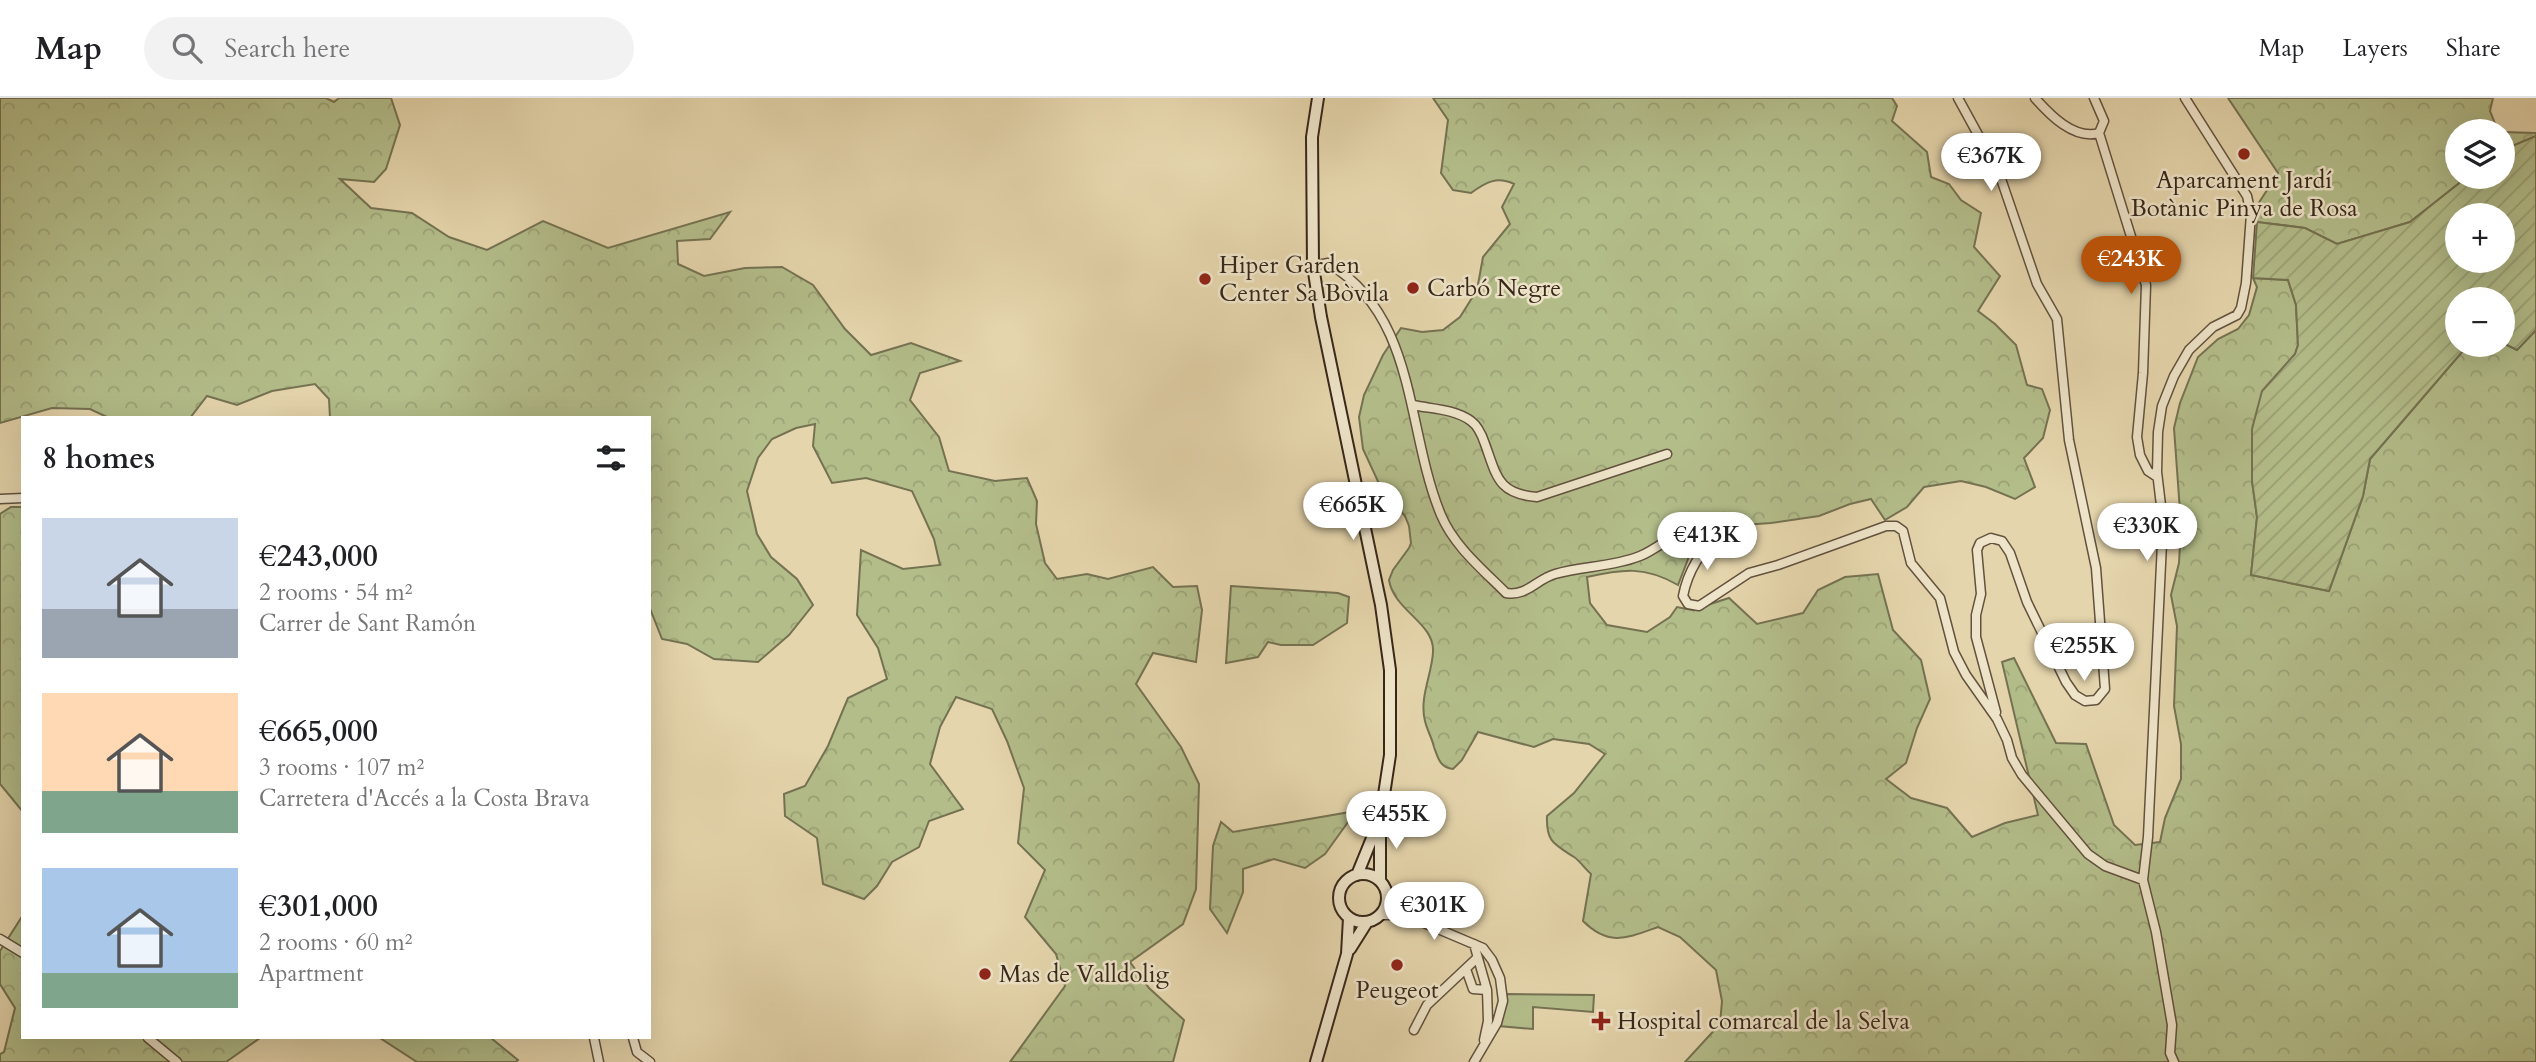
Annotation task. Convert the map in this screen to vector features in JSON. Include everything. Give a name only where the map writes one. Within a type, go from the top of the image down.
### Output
[{"type":"main road","points":[[1318,98],[1312,137],[1313,265],[1321,317],[1381,605],[1390,670],[1390,755],[1380,821],[1380,881]]},
{"type":"main road","points":[[1357,875],[1380,821]]},
{"type":"main road","points":[[1357,875],[1371,875],[1380,881],[1387,900],[1381,915],[1367,922],[1357,922],[1349,918],[1340,906],[1340,893],[1346,882],[1357,875]]},
{"type":"main road","points":[[1316,1062],[1347,954],[1349,918]]},
{"type":"main road","points":[[1347,954],[1367,922]]},
{"type":"street","points":[[1958,98],[1999,173],[2037,284],[2057,319],[2069,440],[2096,568],[2105,689],[2096,700],[2085,701],[2076,695],[2066,681],[2027,602],[2010,552],[2002,541],[1992,538],[1980,543],[1977,550],[1981,594],[1976,615],[1976,637],[1997,719]]},
{"type":"street","points":[[2035,98],[2061,123],[2090,135],[2099,133]]},
{"type":"street","points":[[2094,98],[2104,121],[2099,133],[2146,285],[2143,373],[2137,437],[2140,456],[2148,471],[2157,477]]},
{"type":"street","points":[[2174,1062],[2170,1053],[2172,1025],[2156,932],[2143,880],[2148,837],[2161,585],[2163,522],[2157,477],[2158,432],[2162,406],[2174,376],[2189,350],[2213,327],[2237,315],[2246,283],[2251,214],[2247,196],[2185,98]]},
{"type":"street","points":[[1313,265],[1328,262],[1349,275],[1372,300],[1394,341],[1413,405],[1426,472],[1442,516],[1453,538],[1506,593],[1527,590],[1552,574],[1640,556],[1692,527],[1712,522],[1718,525],[1718,533],[1699,554],[1686,581],[1683,596],[1688,604],[1699,606],[1749,573],[1886,526],[1896,526],[1903,531],[1911,563],[1940,598],[1954,652],[1966,675],[1997,719],[2012,758],[2022,775],[2088,855],[2115,870],[2143,880]]},
{"type":"street","points":[[1413,405],[1456,413],[1473,422],[1481,434],[1495,472],[1506,489],[1521,496],[1537,497],[1667,453]]},
{"type":"street","points":[[0,499],[21,498]]},
{"type":"street","points":[[1387,900],[1405,915],[1483,948],[1492,960],[1500,978],[1503,1001],[1497,1023],[1474,1062]]},
{"type":"street","points":[[1381,915],[1405,915]]},
{"type":"street","points":[[0,939],[21,952]]},
{"type":"street","points":[[1474,944],[1487,990],[1488,1021],[1483,1045]]},
{"type":"street","points":[[1477,958],[1492,960]]},
{"type":"street","points":[[1415,1030],[1427,1005],[1477,958]]},
{"type":"street","points":[[1466,969],[1473,989],[1487,990]]},
{"type":"street","points":[[149,1039],[177,1062]]},
{"type":"street","points":[[594,1039],[598,1062]]},
{"type":"street","points":[[633,1039],[639,1062]]},
{"type":"street","points":[[637,1052],[650,1062]]},
{"type":"green space","points":[[0,98],[326,98],[334,102],[339,98],[391,98],[400,125],[386,169],[374,182],[340,179],[371,208],[412,213],[449,237],[487,250],[543,221],[608,248],[730,212],[710,239],[677,241],[678,264],[704,276],[745,268],[782,267],[813,285],[845,329],[871,355],[911,343],[960,361],[920,373],[910,400],[939,437],[949,471],[995,481],[1027,478],[1037,501],[1036,524],[1045,563],[1057,579],[1087,574],[1108,579],[1153,567],[1173,587],[1197,586],[1202,610],[1196,662],[1153,653],[1136,684],[1181,747],[1199,784],[1196,889],[1183,924],[1130,962],[1149,988],[1184,1020],[1173,1062],[1010,1062],[1065,986],[1056,954],[1025,917],[1045,870],[1018,843],[1024,788],[992,709],[956,697],[940,727],[930,764],[963,809],[929,821],[919,847],[892,862],[877,886],[864,899],[823,884],[817,838],[785,816],[784,794],[805,786],[828,746],[848,698],[887,679],[878,648],[857,615],[861,550],[903,569],[940,565],[934,539],[912,491],[866,478],[832,483],[813,446],[815,424],[796,428],[772,439],[758,458],[747,491],[757,534],[771,557],[797,579],[813,605],[789,635],[758,662],[714,659],[687,644],[662,639],[651,611],[651,416],[330,416],[329,399],[315,384],[272,391],[237,405],[207,396],[192,416],[105,416],[90,409],[52,408],[0,423]]},
{"type":"green space","points":[[1433,98],[1892,98],[1897,106],[1892,121],[1927,152],[1931,177],[1949,184],[1961,200],[1981,213],[1974,247],[2000,276],[1978,311],[2016,345],[2027,385],[2042,389],[2050,410],[2043,438],[2024,458],[2035,487],[2015,499],[1986,487],[1961,481],[1924,487],[1907,507],[1885,520],[1871,499],[1819,516],[1729,526],[1707,537],[1690,554],[1678,585],[1655,575],[1634,571],[1587,577],[1590,603],[1607,625],[1647,632],[1670,617],[1677,607],[1692,610],[1729,598],[1757,624],[1803,613],[1818,590],[1845,577],[1878,574],[1893,630],[1921,660],[1930,699],[1906,763],[1886,779],[1911,798],[1947,808],[1972,837],[2005,823],[2038,815],[2002,662],[2014,658],[2056,743],[2086,744],[2114,825],[2135,845],[2160,842],[2165,818],[2181,779],[2181,744],[2174,706],[2177,626],[2171,595],[2179,563],[2181,525],[2174,428],[2180,403],[2198,357],[2218,339],[2238,329],[2249,315],[2257,287],[2253,278],[2288,280],[2296,305],[2298,345],[2295,354],[2281,372],[2252,481],[2257,517],[2251,575],[2329,591],[2363,496],[2370,459],[2458,357],[2515,357],[2515,349],[2536,330],[2536,1062],[1685,1062],[1720,1024],[1722,1001],[1716,970],[1680,937],[1658,927],[1619,938],[1592,929],[1583,921],[1591,874],[1556,845],[1548,832],[1547,816],[1574,793],[1605,754],[1589,744],[1553,739],[1534,747],[1478,732],[1462,760],[1453,769],[1442,764],[1438,759],[1424,712],[1433,652],[1432,642],[1428,633],[1398,600],[1389,580],[1411,543],[1409,526],[1405,516],[1381,488],[1363,449],[1359,417],[1364,395],[1383,355],[1401,328],[1422,332],[1443,330],[1460,317],[1477,290],[1483,257],[1510,224],[1502,207],[1514,184],[1497,180],[1471,193],[1453,190],[1441,173],[1448,120]]},
{"type":"green space","points":[[2228,98],[2493,98],[2490,111],[2493,119],[2445,119],[2445,189],[2452,189],[2410,222],[2337,244],[2305,228],[2257,222],[2258,204],[2278,173]]},
{"type":"green space","points":[[2515,132],[2536,133],[2536,136],[2515,145]]},
{"type":"green space","points":[[2536,136],[2536,330],[2515,349],[2515,287],[2445,287],[2445,357],[2458,357],[2370,459],[2363,496],[2329,591],[2251,575],[2257,517],[2252,481],[2252,429],[2262,391],[2295,354],[2298,345],[2296,305],[2288,280],[2253,278],[2257,222],[2305,228],[2337,244],[2410,222],[2452,189],[2515,189],[2515,145]]},
{"type":"green space","points":[[11,507],[21,507],[21,810],[0,784],[0,514]]},
{"type":"green space","points":[[1231,586],[1338,593],[1349,597],[1347,623],[1313,645],[1281,645],[1268,642],[1258,657],[1226,663]]},
{"type":"green space","points":[[1356,811],[1325,854],[1305,868],[1274,859],[1243,869],[1243,892],[1227,933],[1210,909],[1213,846],[1221,822],[1233,832]]},
{"type":"green space","points":[[21,918],[21,1039],[259,1039],[226,1062],[0,1062],[0,1054],[4,1052],[15,1008],[0,984],[0,951]]},
{"type":"green space","points":[[1507,994],[1594,995],[1593,1012],[1533,1007],[1533,1029],[1499,1026]]},
{"type":"green space","points":[[382,1039],[492,1039],[518,1060],[516,1062],[417,1062]]},
{"type":"place","name":"Aparcament Jardí Botànic Pinya de Rosa","points":[[2244,154]]},
{"type":"place","name":"Hiper Garden Center Sa Bòvila","points":[[1205,279]]},
{"type":"place","name":"Carbó Negre","points":[[1413,288]]},
{"type":"place","name":"Peugeot","points":[[1397,965]]},
{"type":"place","name":"Mas de Valldolig","points":[[985,974]]},
{"type":"place","name":"Hospital comarcal de la Selva","points":[[1601,1021]]}]
